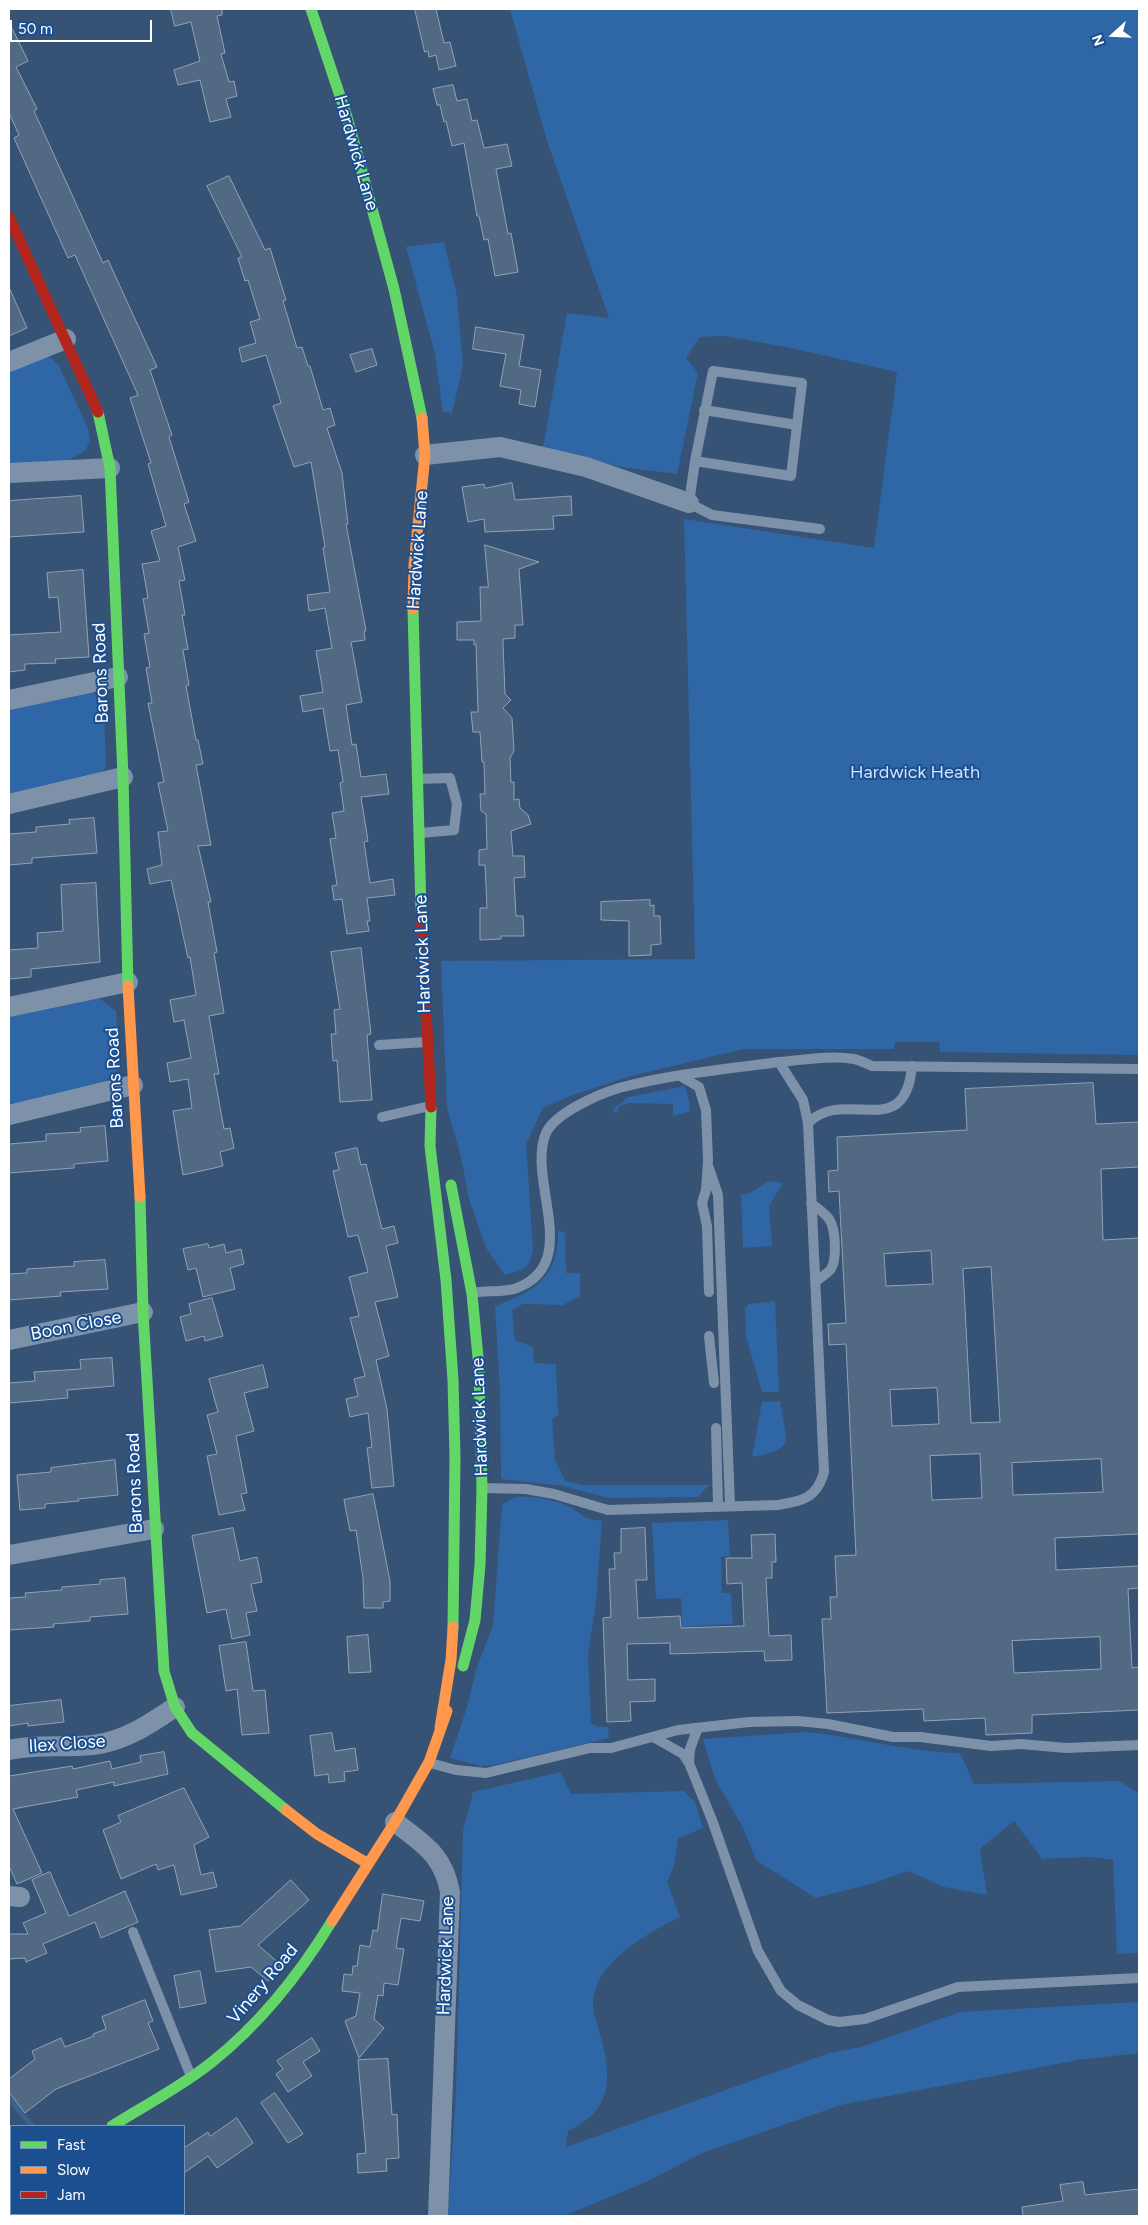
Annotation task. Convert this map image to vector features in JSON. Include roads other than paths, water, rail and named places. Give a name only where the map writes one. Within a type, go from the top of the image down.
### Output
[{"type":"street","name":"Hardwick Lane","points":[[310,9],[347,117],[384,251],[421,406],[425,456],[414,575],[412,634],[426,1042],[431,1106],[430,1146],[446,1280],[453,1380],[455,1457],[454,1612],[451,1660],[440,1728]]},
{"type":"street","name":"Barons Road","points":[[9,217],[101,418],[110,468],[123,777],[128,982],[140,1192],[142,1312],[164,1671],[176,1707],[192,1733],[213,1752],[317,1834],[367,1863]]},
{"type":"street","points":[[9,362],[66,339]]},
{"type":"street","points":[[425,456],[500,447],[586,467],[689,503]]},
{"type":"street","points":[[9,473],[110,468]]},
{"type":"street","points":[[9,700],[118,676]]},
{"type":"street","points":[[9,804],[123,777]]},
{"type":"street","points":[[9,1007],[128,982]]},
{"type":"street","points":[[9,1115],[133,1085]]},
{"type":"street","name":"Hardwick Lane","points":[[431,1106],[441,1136]]},
{"type":"street","name":"Hardwick Lane","points":[[438,2216],[450,1892],[446,1873],[438,1859],[395,1822],[429,1762],[462,1669],[475,1620],[481,1520],[473,1487],[479,1368],[467,1296],[456,1210],[449,1175]]},
{"type":"street","name":"Boon Close","points":[[9,1340],[142,1312]]},
{"type":"street","points":[[9,1556],[154,1529]]},
{"type":"street","name":"Ilex Close","points":[[9,1750],[93,1745],[110,1742],[127,1737],[176,1707]]},
{"type":"street","name":"Vinery Road","points":[[114,2125],[191,2077],[237,2041],[269,2010],[306,1963],[367,1863],[395,1822]]},
{"type":"lane","points":[[695,461],[791,476],[802,383],[712,371],[695,461],[689,503],[712,515],[820,529]]},
{"type":"lane","points":[[704,410],[798,425]]},
{"type":"lane","points":[[417,779],[450,778],[458,804],[454,830],[419,833]]},
{"type":"lane","points":[[379,1045],[426,1042]]},
{"type":"lane","points":[[467,1296],[488,1290],[500,1291],[518,1288],[534,1278],[545,1263],[550,1246],[542,1167],[542,1149],[546,1132],[573,1108],[604,1094],[679,1076],[729,1067],[802,1058],[855,1059],[872,1066],[1139,1068]]},
{"type":"lane","points":[[455,1477],[473,1487],[526,1489],[554,1494],[608,1510],[778,1505],[799,1502],[811,1495],[820,1486],[824,1472],[808,1123],[804,1100],[779,1062]]},
{"type":"lane","points":[[808,1123],[818,1114],[837,1110],[888,1108],[902,1102],[910,1086],[912,1066]]},
{"type":"lane","points":[[679,1076],[690,1080],[699,1087],[706,1110],[708,1168],[702,1203],[707,1226],[709,1292]]},
{"type":"lane","points":[[382,1118],[431,1106]]},
{"type":"lane","points":[[708,1168],[718,1195],[730,1505]]},
{"type":"lane","points":[[811,1203],[828,1218],[832,1227],[833,1240],[834,1262],[830,1271],[816,1282]]},
{"type":"lane","points":[[456,1210],[467,1236],[480,1284],[488,1290]]},
{"type":"lane","points":[[710,1336],[714,1383]]},
{"type":"lane","points":[[455,1457],[466,1417]]},
{"type":"lane","points":[[716,1428],[718,1506]]},
{"type":"lane","points":[[481,1520],[488,1503],[498,1489]]},
{"type":"lane","points":[[429,1762],[456,1770],[486,1773],[590,1748],[611,1748],[655,1738],[678,1730],[697,1730],[749,1722],[798,1721],[828,1724],[893,1737],[920,1737],[991,1746],[1021,1744],[1066,1748],[1139,1745]]},
{"type":"lane","points":[[689,1763],[690,1749],[697,1730]]},
{"type":"lane","points":[[655,1738],[682,1754],[689,1763],[712,1820],[758,1950],[772,1978],[781,1991],[798,2005],[828,2020],[839,2022],[865,2018],[958,1987],[1139,1978]]},
{"type":"lane","points":[[133,1932],[191,2077]]},
{"type":"waterway","points":[[9,2098],[31,2125]]},
{"type":"park label","name":"Hardwick Heath","points":[[915,773]]}]
